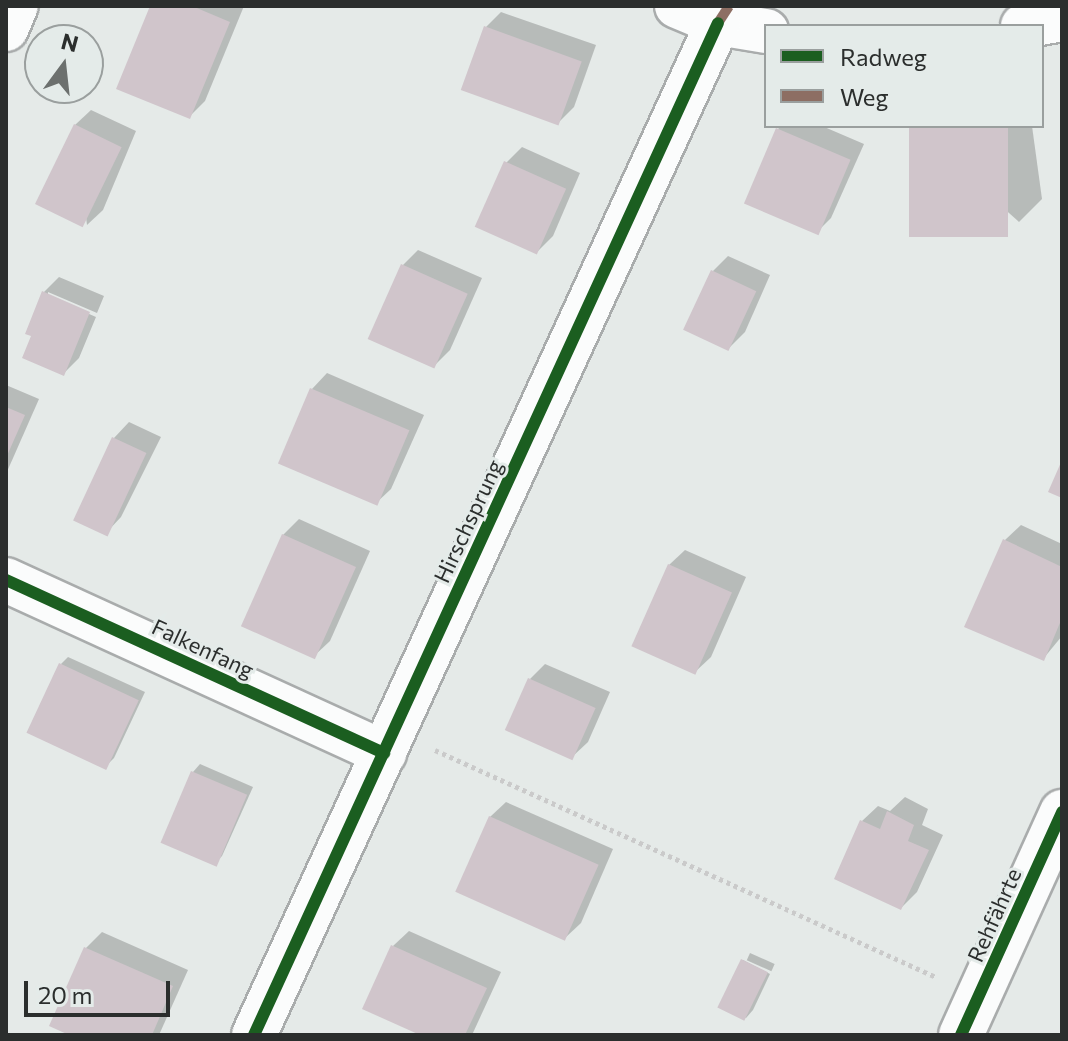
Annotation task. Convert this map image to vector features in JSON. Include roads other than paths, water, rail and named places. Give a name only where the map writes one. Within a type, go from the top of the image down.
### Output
[{"type":"street","points":[[6,29],[16,6]]},
{"type":"street","points":[[677,6],[718,23],[764,31]]},
{"type":"street","points":[[1034,24],[1062,19]]},
{"type":"street","name":"Hirschsprung","points":[[254,1035],[718,23]]},
{"type":"street","name":"Falkenfang","points":[[6,580],[389,742]]},
{"type":"street","name":"Rehfährte","points":[[961,1035],[1062,812]]}]
